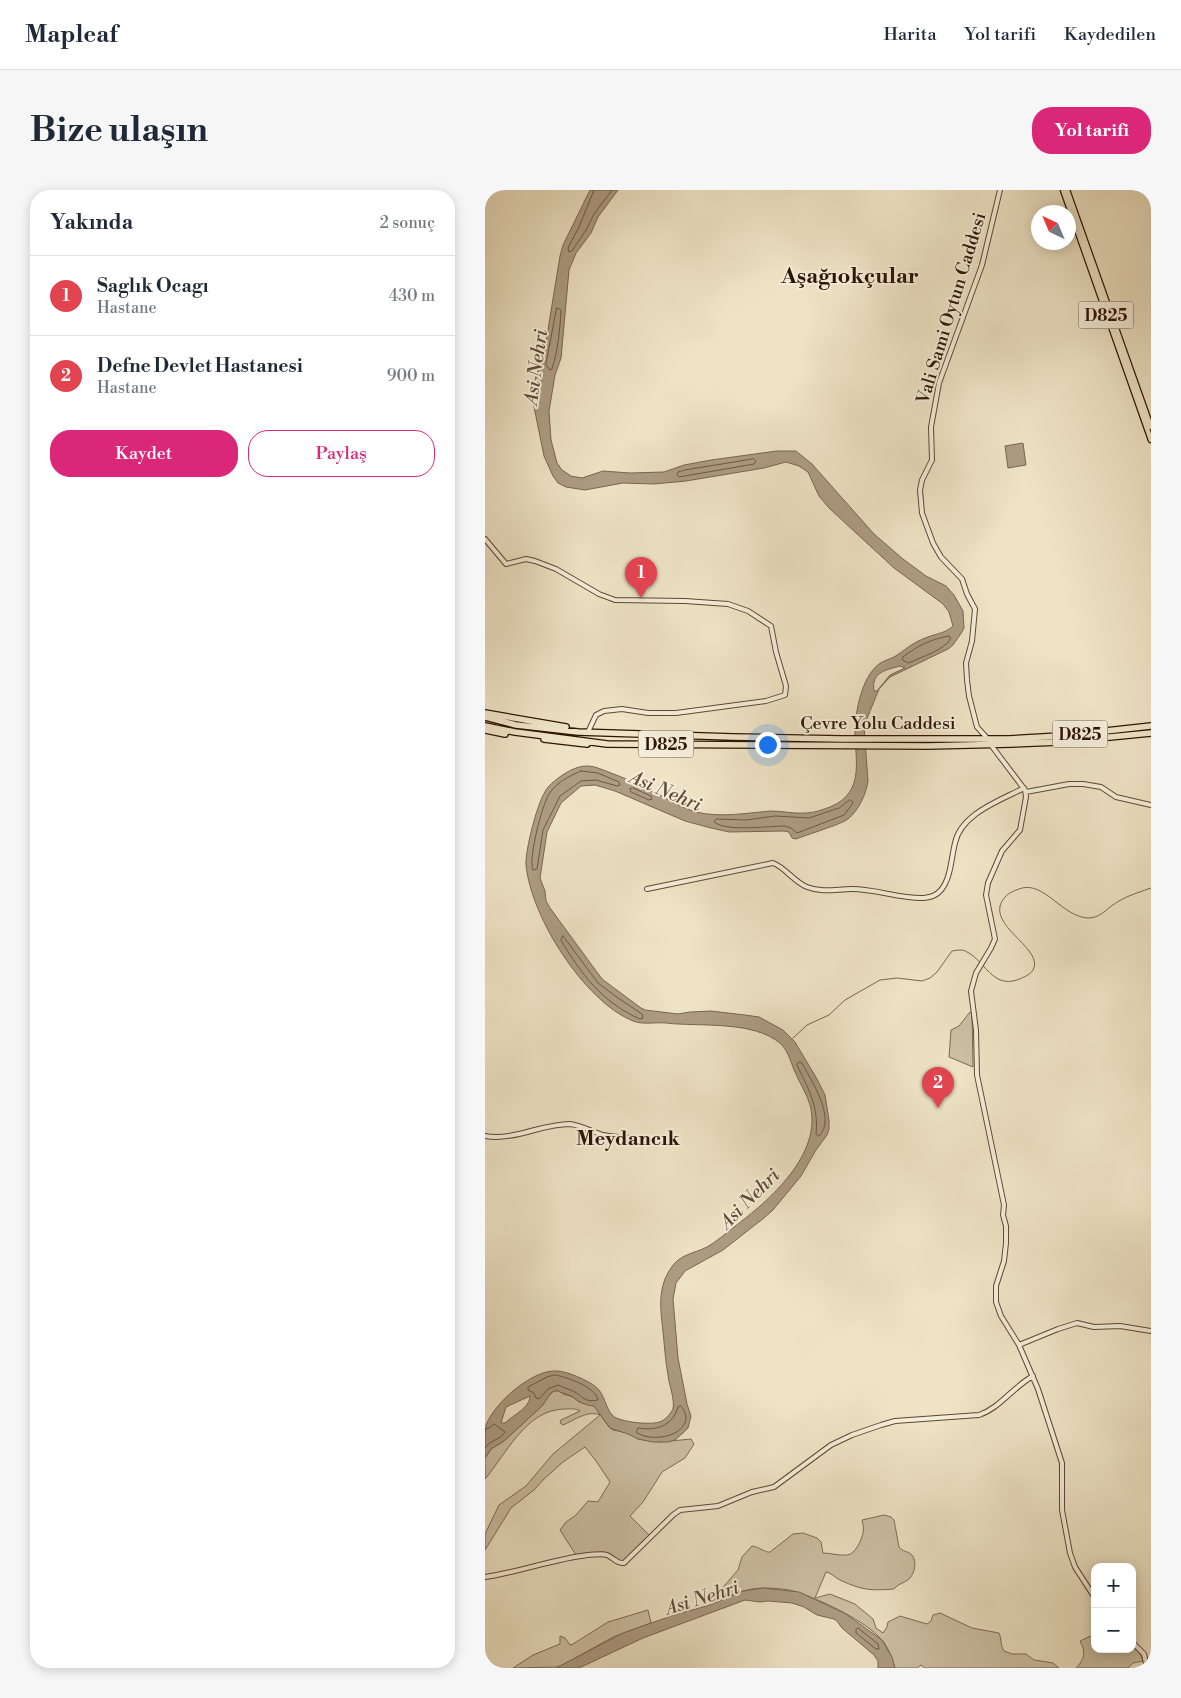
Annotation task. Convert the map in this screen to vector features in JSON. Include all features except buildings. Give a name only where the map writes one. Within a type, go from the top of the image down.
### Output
[{"type":"highway","points":[[485,713],[588,732]]},
{"type":"highway","name":"Çevre Yolu Caddesi","points":[[485,717],[516,724],[588,732],[892,742],[990,742],[1151,726]]},
{"type":"highway","name":"Çevre Yolu Caddesi","points":[[485,726],[515,732],[607,744],[849,741]]},
{"type":"highway","points":[[485,730],[579,744],[607,744]]},
{"type":"highway","name":"Çevre Yolu Caddesi","points":[[990,742],[1007,744],[1059,742],[1151,733]]},
{"type":"main road","name":"D825","points":[[1063,190],[1151,440]]},
{"type":"main road","name":"D825","points":[[1067,190],[1151,426]]},
{"type":"street","name":"Vali Sami Oytun Caddesi","points":[[1000,190],[982,264],[939,383],[931,426],[932,460],[921,482],[920,495],[922,513],[933,543],[941,557],[962,579],[967,594],[975,608],[972,641],[966,663],[967,680],[975,723],[1025,790]]},
{"type":"street","points":[[485,540],[506,564],[527,559],[535,560],[571,576],[599,594],[615,600],[728,604],[748,611],[771,626],[785,686],[785,695],[766,701],[676,712],[647,713],[622,709],[605,711],[596,715],[588,732]]},
{"type":"street","points":[[1000,757],[1001,748],[1007,744]]},
{"type":"street","points":[[647,889],[773,863],[781,866],[803,885],[818,890],[859,889],[920,898],[933,896],[941,890],[945,883],[956,837],[962,826],[977,814],[1025,790],[1083,784],[1103,788],[1116,797],[1151,805]]},
{"type":"street","points":[[1025,790],[1020,830],[1003,851],[988,883],[987,895],[995,939],[974,977],[971,992],[977,1030],[977,1074],[1004,1205],[1003,1215],[1006,1226],[1005,1252],[997,1281],[996,1297],[1001,1316],[1019,1346],[1033,1376],[1062,1463],[1064,1529],[1072,1560],[1091,1591]]},
{"type":"street","points":[[485,1136],[495,1138],[517,1135],[560,1125],[573,1124],[607,1136],[631,1138]]},
{"type":"street","points":[[1019,1346],[1077,1323],[1094,1328],[1120,1326],[1151,1331]]},
{"type":"street","points":[[485,1577],[510,1574],[544,1564],[589,1555],[605,1554],[619,1563],[624,1563],[680,1510],[718,1506],[752,1492],[774,1487],[831,1445],[881,1425],[895,1421],[979,1415],[989,1412],[1033,1376]]},
{"type":"street","points":[[1136,1646],[1144,1654],[1147,1668]]},
{"type":"shaded area","points":[[970,1012],[972,1014],[973,1067],[949,1057],[951,1030],[959,1026]]},
{"type":"shaded area","points":[[554,1391],[559,1391],[579,1402],[594,1406],[613,1430],[628,1433],[638,1439],[660,1442],[691,1439],[694,1444],[685,1458],[662,1472],[643,1502],[630,1516],[649,1535],[621,1562],[609,1555],[576,1555],[560,1530],[588,1501],[598,1502],[610,1482],[585,1447],[563,1462],[534,1490],[511,1508],[485,1550],[485,1534],[499,1505],[526,1486],[553,1454],[600,1415],[586,1415],[563,1425],[560,1423],[561,1420],[580,1411],[564,1409],[551,1411],[539,1417],[519,1435],[485,1479],[485,1458],[491,1449],[504,1441],[542,1406],[548,1396]]},
{"type":"shaded area","points":[[884,1515],[894,1520],[899,1547],[914,1557],[915,1566],[910,1578],[894,1589],[872,1590],[854,1586],[826,1572],[815,1598],[830,1594],[855,1604],[873,1619],[876,1628],[883,1633],[888,1622],[900,1616],[927,1624],[931,1621],[933,1615],[940,1613],[972,1628],[999,1633],[1004,1651],[1012,1654],[1026,1654],[1034,1660],[1053,1663],[1059,1668],[925,1668],[921,1665],[917,1668],[895,1668],[887,1646],[865,1625],[844,1612],[800,1593],[781,1589],[757,1588],[738,1592],[716,1603],[715,1598],[718,1593],[738,1570],[742,1557],[752,1546],[770,1552],[793,1534],[803,1533],[817,1538],[821,1542],[823,1553],[847,1555],[855,1550],[861,1539],[863,1530],[862,1520]]},
{"type":"shaded area","points":[[648,1610],[651,1623],[613,1637],[559,1667],[513,1668],[533,1655],[560,1644],[560,1636],[565,1638],[570,1645],[608,1622]]},
{"type":"shaded area","points":[[1091,1636],[1091,1653],[1136,1653],[1136,1650],[1143,1661],[1133,1663],[1128,1668],[1076,1668],[1084,1655],[1080,1641]]},
{"type":"water","points":[[590,190],[618,190],[598,217],[591,233],[576,253],[569,270],[561,358],[555,375],[549,411],[551,440],[557,463],[562,470],[571,476],[582,478],[603,471],[630,473],[664,472],[684,465],[711,460],[777,451],[796,451],[812,464],[874,534],[926,576],[946,586],[954,595],[963,611],[964,628],[953,645],[948,649],[890,677],[879,689],[864,726],[868,781],[866,791],[855,811],[848,819],[839,824],[796,839],[792,838],[789,832],[784,831],[729,832],[685,821],[615,791],[595,785],[581,786],[561,803],[547,832],[540,878],[545,891],[546,901],[550,908],[602,979],[645,1010],[678,1014],[711,1011],[759,1017],[783,1030],[795,1042],[825,1095],[829,1129],[801,1176],[773,1210],[723,1250],[685,1271],[676,1283],[673,1299],[678,1358],[691,1416],[688,1428],[683,1433],[675,1440],[668,1442],[638,1439],[610,1428],[594,1406],[579,1402],[571,1396],[556,1390],[551,1393],[542,1406],[504,1441],[491,1449],[485,1458],[486,1425],[491,1416],[506,1397],[526,1381],[547,1372],[557,1371],[566,1373],[593,1385],[601,1393],[610,1413],[617,1418],[629,1422],[652,1423],[662,1421],[667,1417],[673,1409],[673,1396],[666,1363],[661,1313],[661,1295],[666,1277],[678,1260],[714,1243],[777,1190],[801,1158],[809,1141],[812,1123],[809,1101],[788,1054],[781,1044],[770,1036],[756,1031],[726,1026],[633,1021],[615,1011],[596,996],[579,977],[549,932],[530,886],[526,865],[527,849],[532,828],[546,790],[566,772],[587,766],[599,768],[645,787],[684,807],[705,814],[771,811],[808,813],[830,807],[842,800],[854,783],[856,773],[855,726],[858,704],[869,675],[880,663],[894,657],[915,643],[946,631],[953,626],[949,612],[943,604],[894,568],[829,508],[819,496],[808,472],[799,466],[786,462],[764,468],[686,481],[654,484],[623,483],[585,490],[566,487],[558,483],[544,456],[533,402],[533,392],[536,376],[544,354],[563,245]],"holes":[[[900,666],[905,668],[890,675],[877,691],[874,691],[877,676]],[[530,1396],[524,1408],[505,1423],[501,1423],[506,1407]]]},
{"type":"water","points":[[1023,443],[1026,465],[1008,468],[1005,446]]},
{"type":"water","points":[[764,1588],[799,1592],[846,1614],[882,1640],[892,1657],[895,1668],[878,1668],[878,1661],[874,1655],[834,1619],[817,1615],[804,1607],[792,1603],[745,1600],[643,1638],[579,1668],[556,1668],[623,1633],[674,1615],[710,1605],[743,1591]]},
{"type":"waterway","points":[[793,1038],[807,1025],[829,1015],[845,1000],[880,980],[897,978],[922,981],[930,978],[937,972],[952,951],[965,951],[1001,980],[1017,980],[1028,975],[1033,970],[1035,962],[1032,955],[1011,932],[1000,915],[1000,906],[1003,900],[1007,895],[1016,890],[1028,887],[1037,889],[1080,917],[1090,918],[1098,916],[1123,899],[1151,888]]},
{"type":"place","name":"Saglık Ocagı","points":[[641,598]]},
{"type":"place","name":"Defne Devlet Hastanesi","points":[[938,1108]]},
{"type":"district","name":"Aşağıokçular","points":[[850,275]]},
{"type":"district","name":"Meydancık","points":[[628,1138]]},
{"type":"water label","name":"Asi Nehri","points":[[535,367]]},
{"type":"water label","name":"Asi Nehri","points":[[666,790]]},
{"type":"water label","name":"Asi Nehri","points":[[749,1198]]},
{"type":"water label","name":"Asi Nehri","points":[[702,1597]]}]
